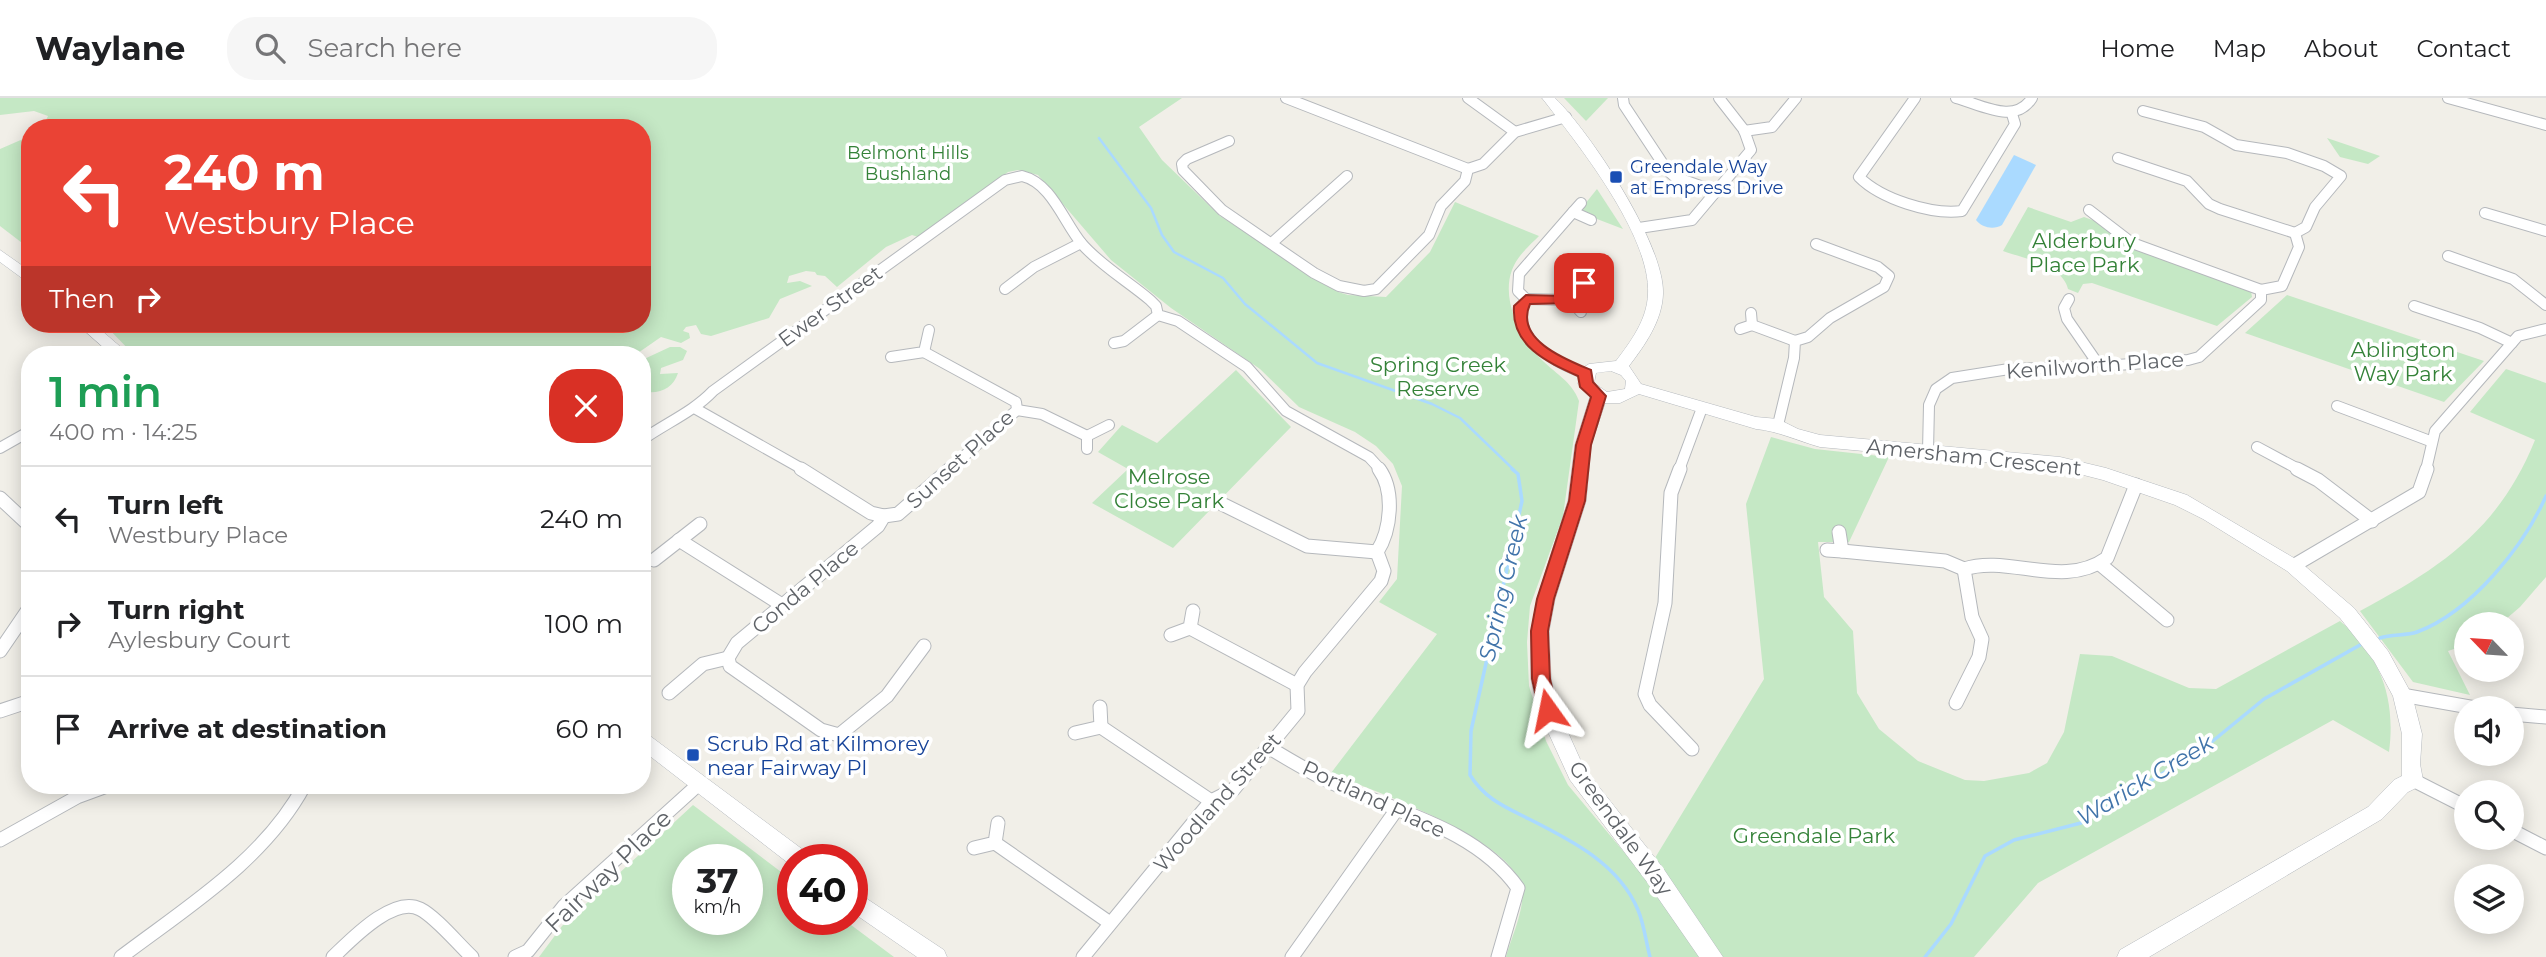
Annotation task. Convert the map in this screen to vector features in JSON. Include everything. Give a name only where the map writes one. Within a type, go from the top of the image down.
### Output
[{"type":"street","points":[[1286,98],[1468,169],[1483,164],[1515,132],[1566,117]]},
{"type":"street","points":[[1468,98],[1480,105],[1498,124],[1515,132]]},
{"type":"street","points":[[1548,98],[1566,117],[1639,228],[1656,271],[1656,301],[1644,336],[1620,367]]},
{"type":"street","points":[[1623,98],[1624,105],[1667,170],[1675,177],[1717,192]]},
{"type":"street","points":[[1639,228],[1692,220],[1751,150],[1752,143],[1719,98]]},
{"type":"street","points":[[1744,131],[1772,127],[1796,98]]},
{"type":"street","points":[[1915,98],[1859,177],[1871,188],[1944,213],[1962,211],[2015,124],[2012,114]]},
{"type":"street","points":[[1956,98],[2012,114],[2025,109],[2032,98]]},
{"type":"street","points":[[2448,98],[2546,125]]},
{"type":"street","points":[[2118,158],[2187,181],[2209,204],[2220,209],[2295,233],[2306,227],[2315,207],[2341,176],[2324,166],[2287,153],[2236,145],[2203,127],[2143,111]]},
{"type":"street","points":[[1229,141],[1187,159],[1181,167],[1218,208],[1342,288],[1358,293],[1376,289],[1429,235],[1441,206],[1465,181],[1468,169]]},
{"type":"street","name":"Woodland Street","points":[[1021,176],[1033,180],[1077,230],[1081,243],[1150,300],[1156,306],[1158,315],[1178,321],[1247,367],[1286,411],[1369,457],[1382,472],[1388,487],[1387,536],[1377,552],[1384,571],[1381,581],[1297,685],[1298,710],[1233,790],[1211,801],[1083,957]]},
{"type":"street","name":"Ewer Street","points":[[651,434],[678,415],[696,409],[713,391],[995,187],[1021,176]]},
{"type":"street","points":[[1274,242],[1347,176]]},
{"type":"street","points":[[1581,312],[1570,300],[1526,299],[1518,290],[1519,274],[1577,208],[1591,220]]},
{"type":"street","points":[[2089,210],[2132,243],[2261,290]]},
{"type":"street","points":[[2485,213],[2546,231]]},
{"type":"street","name":"Kenilworth Place","points":[[1928,450],[1924,431],[1934,393],[1942,382],[1969,373],[2083,367],[2095,361],[2117,365],[2199,357],[2261,300],[2261,290],[2282,286],[2300,247],[2295,233]]},
{"type":"street","points":[[1748,323],[1796,341],[1808,337],[1830,318],[1884,287],[1889,276],[1878,267],[1811,242]]},
{"type":"street","points":[[1004,289],[1034,267],[1081,243]]},
{"type":"street","points":[[0,255],[21,272]]},
{"type":"street","points":[[2448,256],[2498,271],[2517,281],[2546,305]]},
{"type":"street","points":[[1570,300],[1584,283]]},
{"type":"street","points":[[1526,299],[1521,306],[1520,318],[1528,335],[1544,355],[1586,374]]},
{"type":"street","points":[[2069,299],[2064,308],[2067,319],[2095,361]]},
{"type":"street","points":[[2414,306],[2480,328],[2512,343]]},
{"type":"street","points":[[1114,343],[1124,341],[1158,315]]},
{"type":"street","points":[[2293,566],[2419,492],[2426,480],[2430,442],[2435,431],[2518,336],[2546,329]]},
{"type":"street","points":[[891,357],[924,352],[929,330]]},
{"type":"street","points":[[95,333],[111,346]]},
{"type":"street","points":[[1778,425],[1789,372],[1798,351],[1796,341]]},
{"type":"street","name":"Sunset Place","points":[[696,409],[778,454],[861,507],[884,516],[907,509],[1017,410],[1016,402],[1009,396],[924,352]]},
{"type":"street","points":[[1603,364],[1620,367],[1632,376],[1634,387],[1621,398],[1599,396],[1586,384],[1586,374],[1603,364]]},
{"type":"street","name":"Amersham Crescent","points":[[1634,387],[1756,423],[1778,425],[1793,434],[1820,441],[2060,463],[2182,500],[2293,566],[2347,613],[2381,656],[2402,695],[2412,734],[2410,764],[2413,780]]},
{"type":"street","name":"Greendale Way","points":[[1599,396],[1585,437],[1577,501],[1546,599],[1540,631],[1541,679],[1548,710],[1577,774],[1609,819],[1662,883],[1693,933],[1712,957]]},
{"type":"street","points":[[2337,406],[2430,442]]},
{"type":"street","points":[[1692,749],[1650,705],[1645,694],[1665,603],[1671,493],[1702,408]]},
{"type":"street","points":[[1017,410],[1042,414],[1087,443],[1109,425]]},
{"type":"street","points":[[0,448],[21,437]]},
{"type":"street","points":[[2257,447],[2318,480],[2372,521]]},
{"type":"street","points":[[1827,550],[1945,561],[1964,569],[1976,565],[2064,572],[2101,565],[2107,558],[2136,485]]},
{"type":"street","points":[[0,498],[21,518]]},
{"type":"street","points":[[1222,504],[1257,515],[1307,546],[1377,552]]},
{"type":"street","name":"Conda Place","points":[[729,658],[737,643],[878,526],[884,516]]},
{"type":"street","points":[[654,560],[700,524]]},
{"type":"street","points":[[1839,532],[1842,551]]},
{"type":"street","points":[[679,540],[782,605]]},
{"type":"street","points":[[2101,565],[2167,620]]},
{"type":"street","points":[[1956,703],[1979,657],[1982,639],[1972,617],[1964,569]]},
{"type":"street","points":[[1190,628],[1193,611]]},
{"type":"street","points":[[0,651],[21,620]]},
{"type":"street","points":[[1171,635],[1190,628],[1281,679],[1297,685]]},
{"type":"street","points":[[669,693],[703,664],[729,658],[730,666],[736,673],[821,730],[839,735],[852,728],[911,669],[924,646]]},
{"type":"street","points":[[2402,695],[2454,704]]},
{"type":"street","points":[[0,711],[21,704]]},
{"type":"street","points":[[1100,707],[1101,727]]},
{"type":"street","points":[[2524,715],[2546,718]]},
{"type":"street","points":[[1075,733],[1101,727],[1211,801]]},
{"type":"street","points":[[651,745],[779,844]]},
{"type":"street","name":"Portland Place","points":[[1268,747],[1317,776],[1436,825],[1495,861],[1512,876],[1518,888],[1516,901],[1498,957]]},
{"type":"street","points":[[2127,957],[2375,813],[2400,786],[2413,780],[2454,801]]},
{"type":"street","name":"Fairway Place","points":[[515,957],[528,951],[564,906],[700,783]]},
{"type":"street","points":[[0,840],[85,794]]},
{"type":"street","points":[[121,957],[253,853],[284,820],[301,794]]},
{"type":"street","points":[[1292,957],[1397,810]]},
{"type":"street","points":[[995,843],[998,823]]},
{"type":"street","points":[[2524,837],[2546,848]]},
{"type":"street","points":[[974,848],[995,843],[1110,923]]},
{"type":"street","points":[[333,957],[378,918],[393,908],[408,906],[419,908],[472,957]]},
{"type":"street","points":[[868,909],[936,957]]},
{"type":"street","name":"Greendale Way","points":[[1693,933],[1695,957]]},
{"type":"green space","points":[[0,98],[1182,98],[1139,127],[1162,160],[1220,216],[1338,292],[1386,297],[1430,252],[1455,202],[1539,236],[1514,265],[1509,281],[1511,305],[1519,329],[1533,350],[1567,383],[1579,401],[1563,516],[1530,606],[1527,642],[1529,686],[1546,741],[1568,785],[1644,876],[1764,679],[1746,504],[1771,437],[1815,449],[1889,457],[1849,542],[1818,542],[1824,597],[1853,631],[1857,693],[1879,729],[1918,761],[1965,780],[1984,781],[2029,773],[2047,763],[2064,732],[2080,654],[2112,656],[2189,688],[2216,689],[2340,621],[2366,649],[2382,680],[2390,714],[2389,752],[2333,720],[2038,883],[1974,957],[1506,957],[1520,914],[1522,897],[1522,889],[1514,870],[1495,852],[1440,819],[1331,773],[1437,634],[1379,602],[1397,579],[1402,486],[1393,464],[1376,446],[1355,432],[1299,407],[1260,369],[1171,308],[1111,260],[1038,175],[1018,170],[1008,172],[918,237],[912,235],[886,247],[837,287],[825,276],[815,272],[806,271],[789,276],[787,283],[800,281],[812,286],[780,299],[769,318],[711,336],[701,334],[696,325],[686,327],[683,331],[689,333],[690,338],[681,343],[661,337],[648,346],[125,346],[113,333],[651,333],[651,119],[46,119],[48,116],[34,111],[0,115]]},
{"type":"green space","points":[[1564,98],[1608,98],[1586,121]]},
{"type":"green space","points":[[2327,138],[2380,156],[2368,164],[2340,157]]},
{"type":"green space","points":[[21,140],[21,242],[0,226],[0,149]]},
{"type":"green space","points":[[1597,189],[1623,229],[1584,214],[1581,209]]},
{"type":"green space","name":"Alderbury Place Park","points":[[2028,207],[2071,222],[2084,217],[2095,221],[2251,291],[2252,297],[2217,326],[2092,283],[2083,284],[2078,293],[2068,289],[2065,281],[2050,268],[2003,251]]},
{"type":"green space","name":"Ablington Way Park","points":[[2287,295],[2484,361],[2444,402],[2245,333]]},
{"type":"green space","points":[[670,347],[680,347],[687,351],[683,360],[661,368],[660,374],[678,373],[673,383],[664,390],[651,392],[651,356]]},
{"type":"green space","points":[[2506,369],[2546,383],[2546,577],[2514,612],[2454,612],[2454,649],[2448,651],[2454,663],[2454,682],[2464,682],[2470,695],[2413,682],[2360,611],[2417,578],[2465,542],[2504,498],[2521,471],[2535,440],[2470,412]]},
{"type":"green space","name":"Melrose Close Park","points":[[1236,370],[1291,427],[1173,548],[1092,503],[1128,469],[1098,452],[1122,425],[1157,443]]},
{"type":"green space","points":[[693,805],[744,844],[672,844],[672,935],[763,935],[763,858],[777,869],[777,935],[864,935],[894,957],[539,957],[562,926]]},
{"type":"water","points":[[2014,155],[2036,165],[2002,225],[1992,228],[1985,226],[1976,220]]},
{"type":"waterway","name":"Spring Creek","points":[[1099,138],[1151,208],[1162,235],[1174,252],[1223,278],[1245,304],[1317,363],[1432,404],[1460,418],[1514,470]]},
{"type":"waterway","name":"Spring Creek","points":[[1512,469],[1518,474],[1522,501],[1471,731],[1470,775],[1496,802],[1577,845],[1619,879],[1638,910],[1650,957]]},
{"type":"waterway","name":"Warick Creek","points":[[2380,638],[2417,632],[2457,609],[2476,593],[2510,556],[2546,496]]},
{"type":"waterway","name":"Warick Creek","points":[[1925,957],[1951,924],[1985,856],[2014,840],[2081,823],[2203,749],[2264,699],[2360,645]]},
{"type":"place","name":"Greendale Way at Empress Drive","points":[[1616,177]]},
{"type":"place","name":"Scrub Rd at Kilmorey near Fairway Pl","points":[[693,755]]},
{"type":"route","points":[[1548,710],[1541,679],[1540,631],[1546,599],[1577,501],[1583,445],[1599,396],[1588,388],[1584,379],[1586,374],[1557,364],[1544,355],[1528,335],[1520,318],[1521,306],[1526,299],[1570,300],[1584,283]]},
{"type":"park label","name":"Belmont Hills Bushland","points":[[908,163]]},
{"type":"park label","name":"Spring Creek Reserve","points":[[1438,376]]},
{"type":"park label","name":"Greendale Park","points":[[1814,835]]}]
